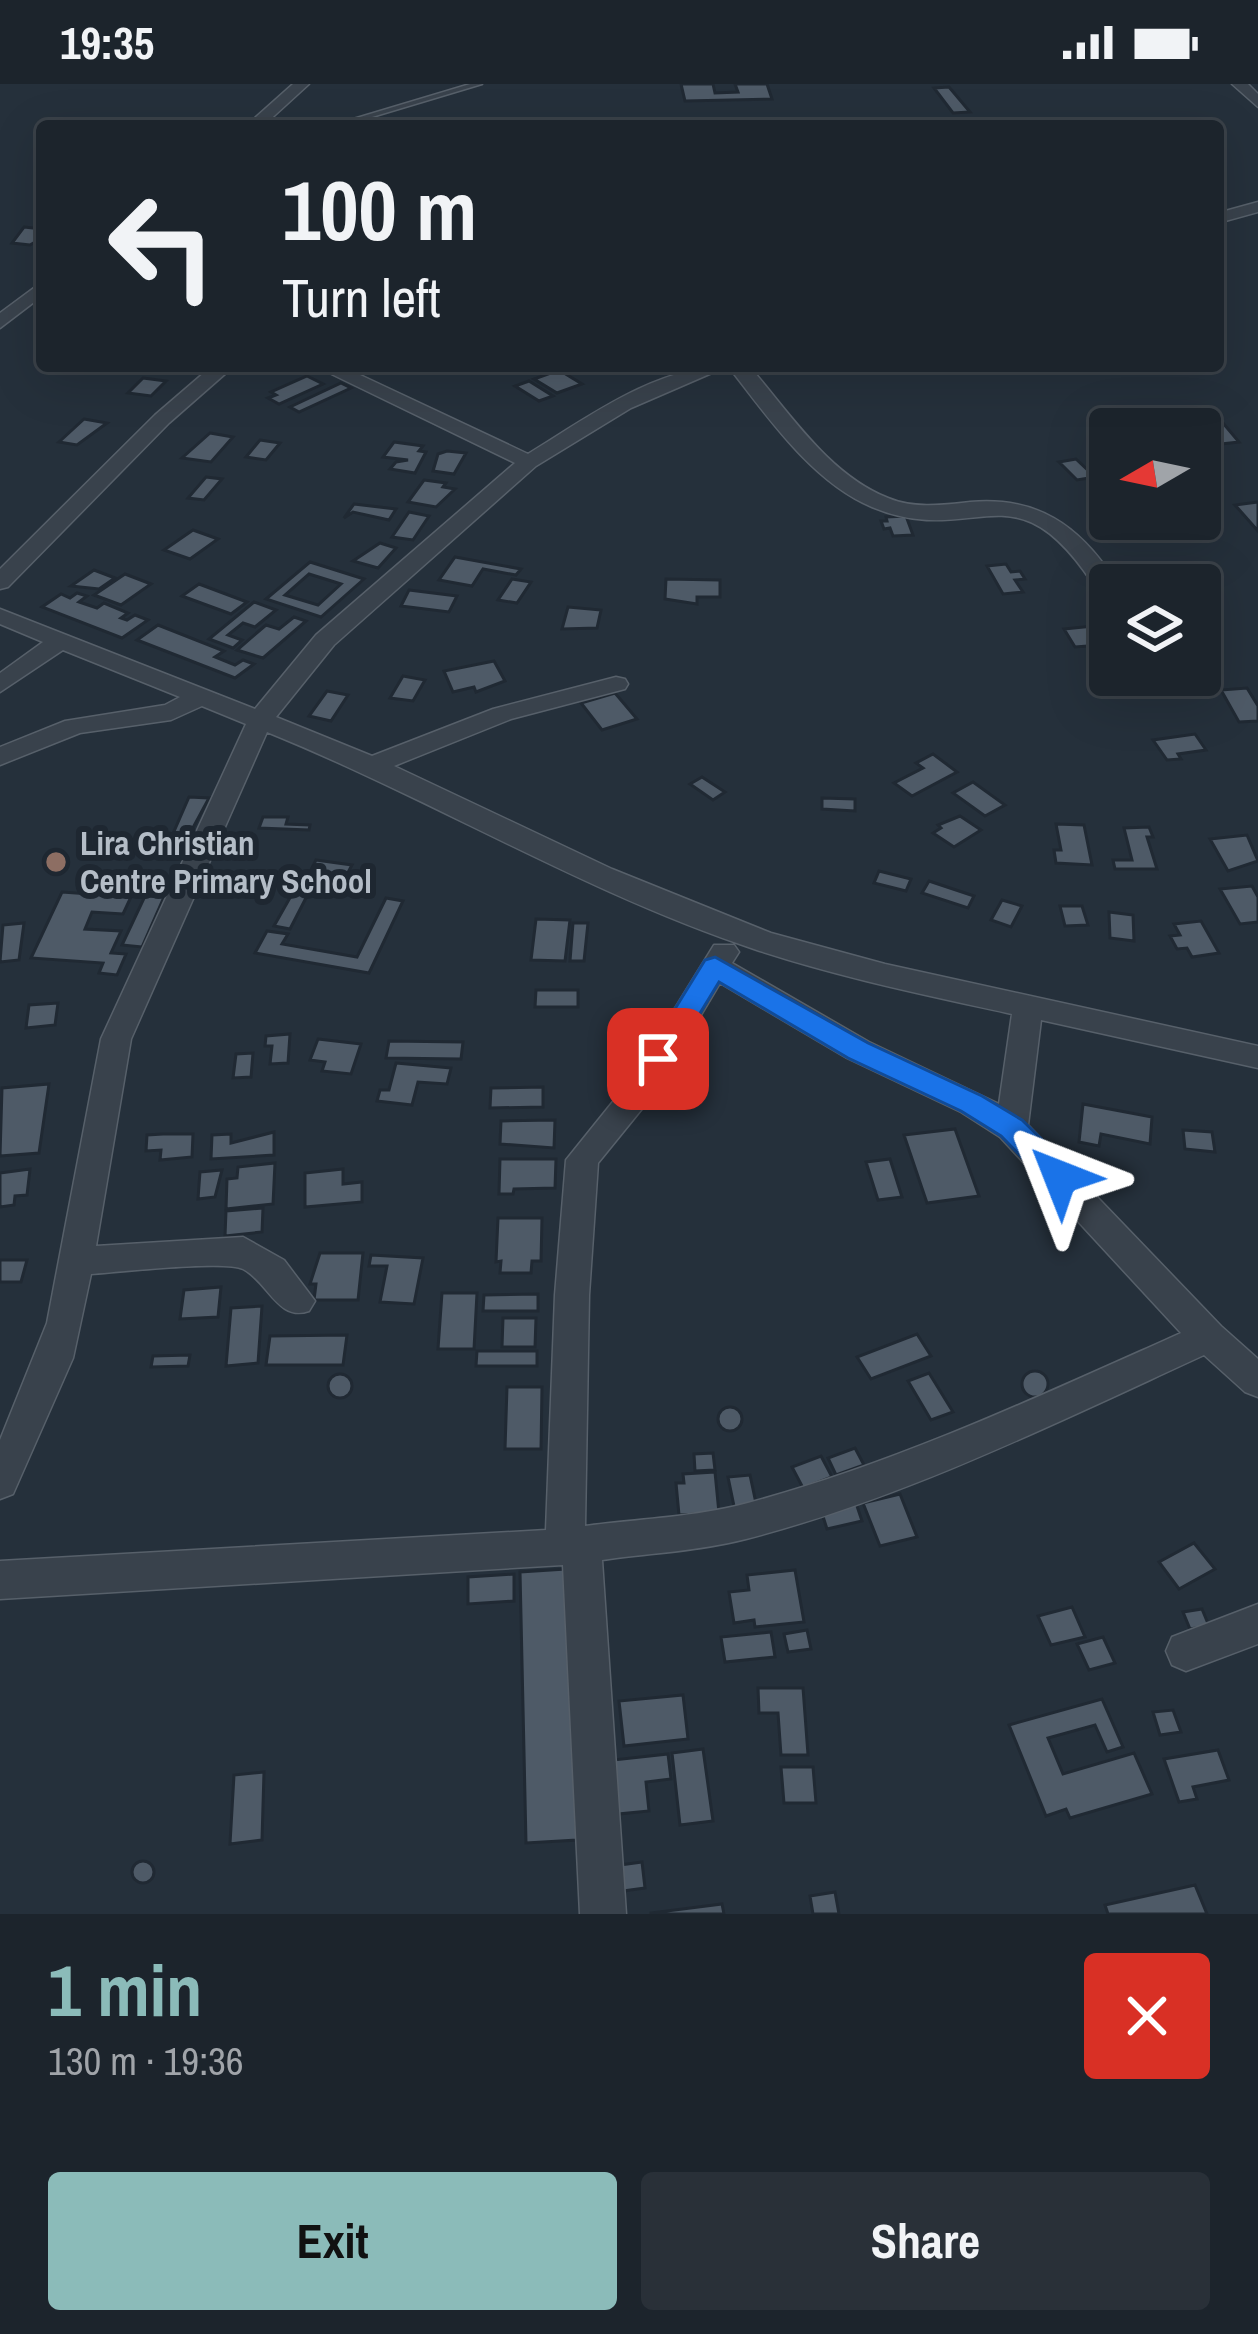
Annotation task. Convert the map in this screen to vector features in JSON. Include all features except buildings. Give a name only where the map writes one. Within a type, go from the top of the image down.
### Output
[{"type":"street","points":[[261,120],[302,84]]},
{"type":"street","points":[[1239,84],[1258,102]]},
{"type":"street","points":[[1224,216],[1258,207]]},
{"type":"street","points":[[0,322],[36,293]]},
{"type":"street","points":[[0,582],[162,419],[217,372]]},
{"type":"street","points":[[338,372],[529,462]]},
{"type":"street","points":[[0,1482],[55,1358],[116,1039],[260,720],[325,640],[529,462],[624,404],[703,372]]},
{"type":"street","points":[[743,372],[843,481],[883,504],[908,510],[1015,507],[1035,511],[1078,546],[1090,564]]},
{"type":"street","points":[[0,616],[371,765],[602,876],[736,932],[885,975],[1258,1057]]},
{"type":"street","points":[[0,685],[58,642]]},
{"type":"street","points":[[371,765],[502,714],[616,684]]},
{"type":"street","points":[[0,758],[59,731],[171,712],[203,695]]},
{"type":"street","points":[[602,1914],[573,1546],[572,1295],[582,1160],[643,1086],[736,932]]},
{"type":"street","points":[[715,967],[858,1050],[971,1103],[1011,1128],[1208,1337],[1258,1381]]},
{"type":"street","points":[[1011,1128],[1028,1008]]},
{"type":"street","points":[[74,1261],[243,1251],[272,1270],[297,1301]]},
{"type":"street","points":[[0,1580],[573,1546],[743,1522],[792,1508],[1038,1414],[1208,1337]]},
{"type":"street","points":[[1186,1651],[1258,1624]]},
{"type":"lane","points":[[355,120],[478,84]]},
{"type":"place","name":"Lira Christian Centre Primary School","points":[[56,862]]},
{"type":"route","points":[[658,1059],[715,967],[858,1050],[971,1103],[1011,1128],[1060,1177]]}]
